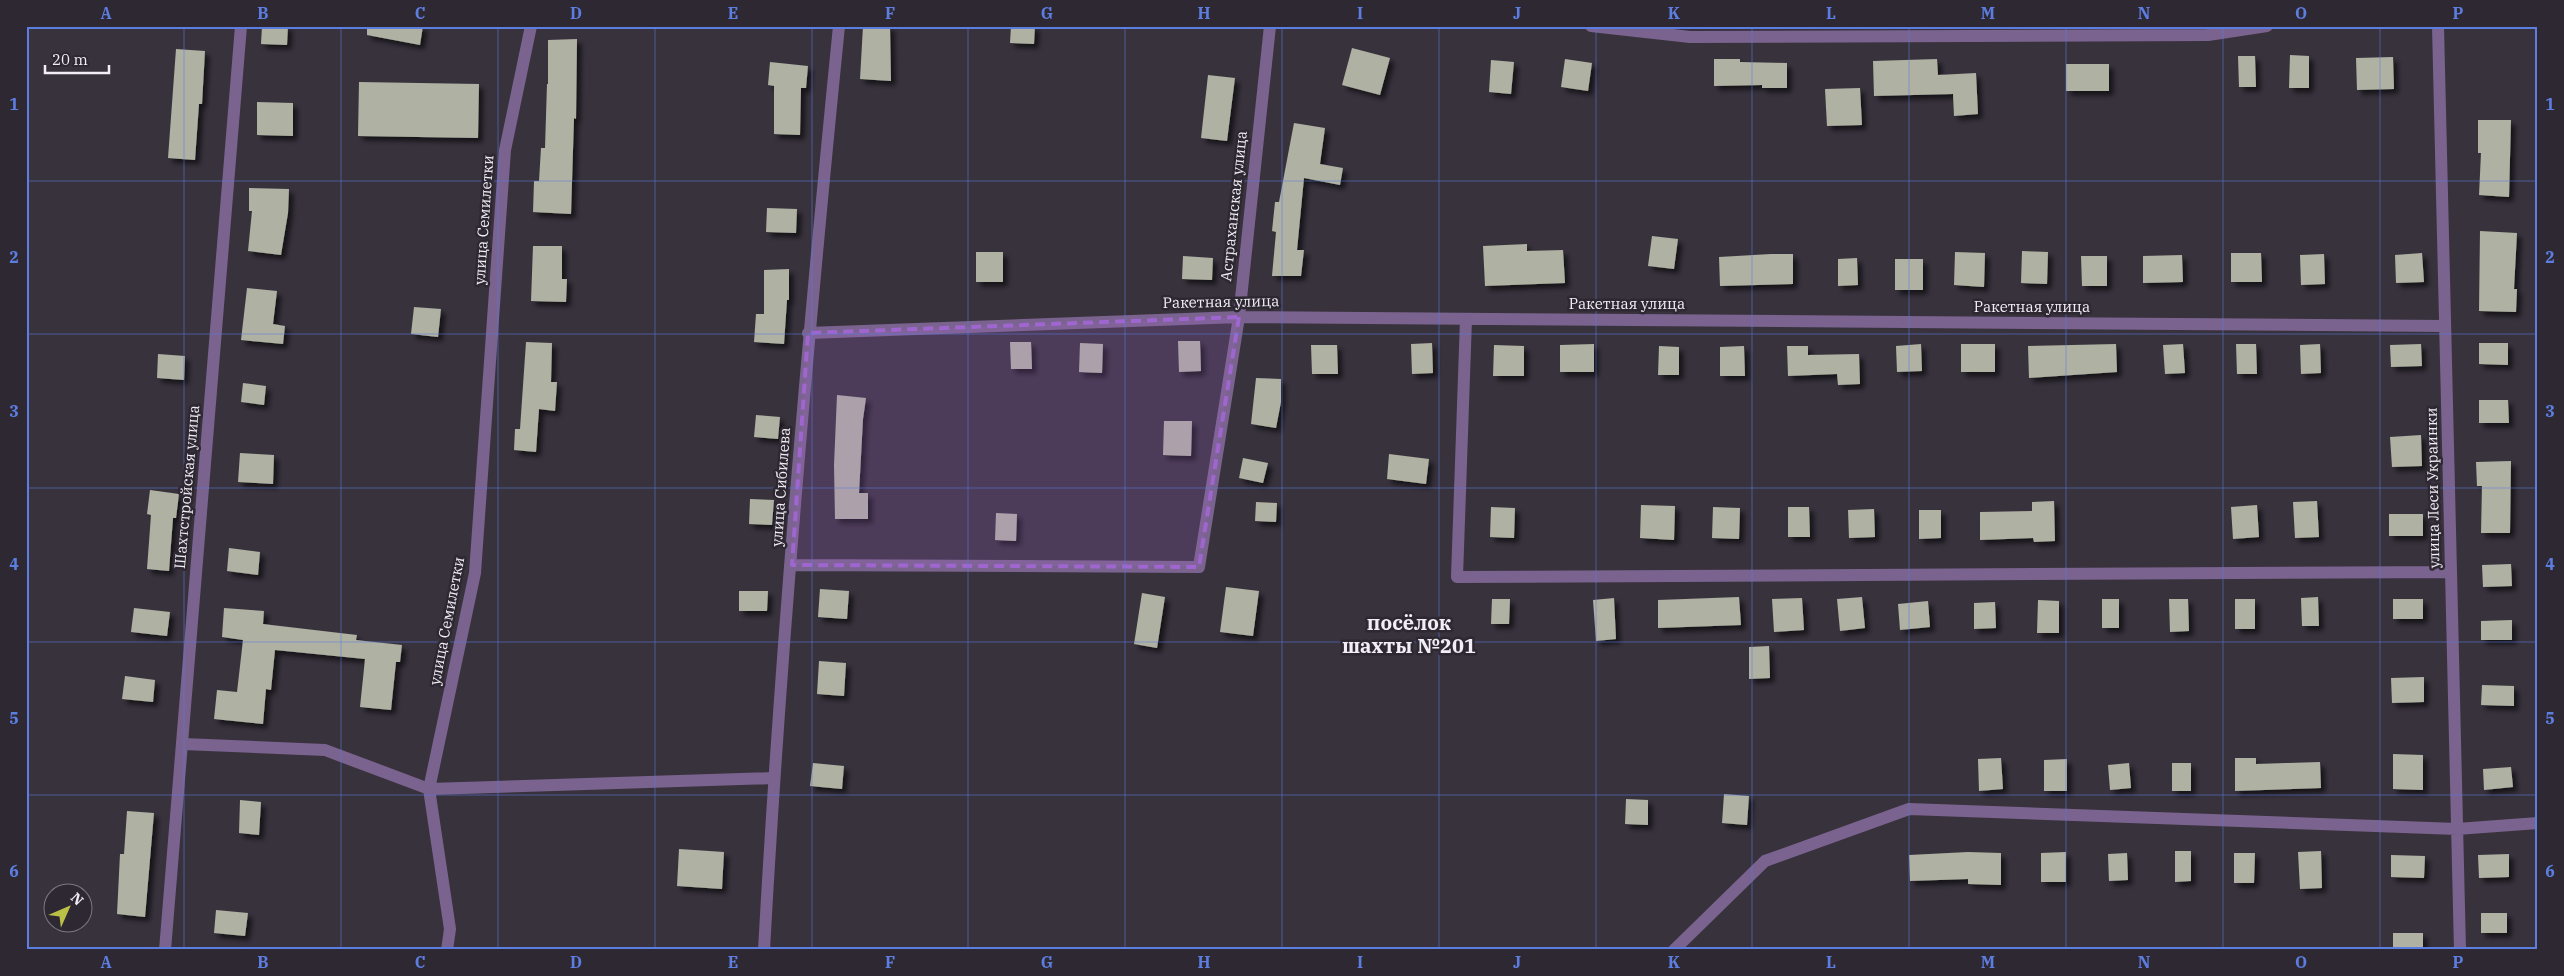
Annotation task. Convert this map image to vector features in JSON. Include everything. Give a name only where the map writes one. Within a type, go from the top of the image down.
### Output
[{"type":"street","name":"Шахтстройская улица","points":[[165,950],[241,26]]},
{"type":"street","name":"улица Семилетки","points":[[429,789],[475,573],[505,150],[531,26]]},
{"type":"street","name":"улица Сибилева","points":[[764,950],[774,778],[792,565],[808,333],[839,26]]},
{"type":"street","name":"Астраханская улица","points":[[792,565],[1198,567],[1239,317],[1270,26]]},
{"type":"street","points":[[1591,26],[1690,32],[2208,31],[2267,26]]},
{"type":"street","name":"улица Леси Украинки","points":[[2438,26],[2460,950]]},
{"type":"street","name":"Ракетная улица","points":[[808,333],[1239,317],[2446,326]]},
{"type":"street","points":[[1466,319],[1457,577],[2451,572]]},
{"type":"street","points":[[183,744],[325,750],[429,789],[774,778]]},
{"type":"street","points":[[429,789],[450,929],[447,950]]},
{"type":"street","points":[[1674,950],[1765,861],[1909,809],[2457,829],[2538,823]]},
{"type":"highlighted area","points":[[1239,317],[1199,567],[792,565],[808,333]]},
{"type":"building","points":[[262,26],[288,26],[287,45],[261,44]]},
{"type":"building","points":[[367,26],[423,26],[420,45],[367,35]]},
{"type":"building","points":[[863,26],[890,26],[891,81],[860,79]]},
{"type":"building","points":[[1011,26],[1035,26],[1034,44],[1010,43]]},
{"type":"building","points":[[577,39],[576,119],[574,118],[571,214],[533,212],[534,181],[539,181],[541,148],[545,148],[548,40]]},
{"type":"building","points":[[1352,48],[1390,58],[1380,95],[1342,85]]},
{"type":"building","points":[[176,49],[205,51],[202,104],[199,104],[195,160],[168,158]]},
{"type":"building","points":[[2290,55],[2309,56],[2309,88],[2289,88]]},
{"type":"building","points":[[2238,56],[2255,56],[2256,87],[2239,87]]},
{"type":"building","points":[[2393,57],[2394,89],[2357,90],[2356,58]]},
{"type":"building","points":[[1565,59],[1592,63],[1588,91],[1561,87]]},
{"type":"building","points":[[1714,59],[1740,59],[1740,62],[1787,63],[1787,88],[1762,88],[1762,85],[1714,86]]},
{"type":"building","points":[[1937,59],[1938,75],[1976,73],[1978,114],[1954,116],[1953,94],[1874,96],[1873,61]]},
{"type":"building","points":[[1491,60],[1514,62],[1511,94],[1489,92]]},
{"type":"building","points":[[770,62],[808,66],[806,88],[801,88],[800,135],[774,134],[774,86],[768,85]]},
{"type":"building","points":[[2066,64],[2109,64],[2109,91],[2066,91]]},
{"type":"building","points":[[1208,75],[1235,78],[1227,141],[1201,138]]},
{"type":"building","points":[[359,82],[479,84],[478,138],[358,136]]},
{"type":"building","points":[[1860,88],[1862,125],[1827,126],[1825,89]]},
{"type":"building","points":[[257,102],[293,103],[293,136],[257,135]]},
{"type":"building","points":[[2478,120],[2511,120],[2509,197],[2479,195],[2481,153],[2478,153]]},
{"type":"building","points":[[1294,123],[1325,128],[1320,164],[1343,168],[1340,185],[1304,178],[1297,250],[1304,250],[1301,276],[1272,276],[1276,232],[1272,231],[1275,202],[1279,202]]},
{"type":"building","points":[[249,188],[289,189],[288,213],[281,255],[248,251],[252,211],[249,211]]},
{"type":"building","points":[[767,208],[797,209],[796,233],[766,232]]},
{"type":"building","points":[[2480,231],[2517,233],[2514,289],[2517,289],[2516,312],[2479,311]]},
{"type":"building","points":[[1652,236],[1678,239],[1674,269],[1648,266]]},
{"type":"building","points":[[1527,244],[1527,251],[1563,250],[1565,283],[1485,286],[1483,246]]},
{"type":"building","points":[[533,246],[562,246],[562,279],[567,279],[566,302],[531,301]]},
{"type":"building","points":[[2022,251],[2048,252],[2047,284],[2021,283]]},
{"type":"building","points":[[976,252],[1003,252],[1003,282],[976,282]]},
{"type":"building","points":[[1955,252],[1985,253],[1984,287],[1954,285]]},
{"type":"building","points":[[2231,253],[2261,253],[2262,282],[2231,282]]},
{"type":"building","points":[[2422,253],[2424,282],[2396,283],[2395,255]]},
{"type":"building","points":[[1793,254],[1793,284],[1720,286],[1719,257]]},
{"type":"building","points":[[2324,254],[2325,284],[2301,285],[2300,255]]},
{"type":"building","points":[[2182,255],[2183,282],[2143,283],[2143,256]]},
{"type":"building","points":[[1183,256],[1213,258],[1212,280],[1182,279]]},
{"type":"building","points":[[2081,256],[2107,256],[2107,286],[2082,286]]},
{"type":"building","points":[[1857,258],[1858,285],[1838,286],[1838,259]]},
{"type":"building","points":[[1895,259],[1923,259],[1923,290],[1895,290]]},
{"type":"building","points":[[789,269],[789,300],[787,300],[784,344],[754,342],[756,314],[764,314],[764,270]]},
{"type":"building","points":[[247,288],[277,291],[273,324],[285,326],[283,344],[241,340]]},
{"type":"building","points":[[414,307],[441,309],[438,337],[411,334]]},
{"type":"building","points":[[1178,341],[1200,341],[1201,371],[1179,372]]},
{"type":"building","points":[[526,342],[552,343],[551,382],[557,382],[555,411],[539,409],[536,452],[514,450],[515,429],[520,429]]},
{"type":"building","points":[[1010,342],[1031,342],[1032,369],[1011,369]]},
{"type":"building","points":[[1080,343],[1103,344],[1102,373],[1079,372]]},
{"type":"building","points":[[1432,343],[1433,373],[1412,374],[1411,344]]},
{"type":"building","points":[[2479,343],[2508,343],[2508,365],[2479,364]]},
{"type":"building","points":[[1594,344],[1594,372],[1560,372],[1560,345]]},
{"type":"building","points":[[1921,344],[1922,371],[1897,372],[1896,346]]},
{"type":"building","points":[[1961,344],[1995,344],[1995,372],[1961,372]]},
{"type":"building","points":[[2116,344],[2117,372],[2029,378],[2028,346]]},
{"type":"building","points":[[2183,344],[2185,373],[2165,374],[2163,345]]},
{"type":"building","points":[[2236,344],[2256,344],[2257,374],[2237,374]]},
{"type":"building","points":[[2320,344],[2321,373],[2301,374],[2300,345]]},
{"type":"building","points":[[2421,344],[2422,366],[2391,367],[2390,345]]},
{"type":"building","points":[[1311,345],[1337,345],[1338,374],[1312,374]]},
{"type":"building","points":[[1494,345],[1524,346],[1524,376],[1493,376]]},
{"type":"building","points":[[1659,346],[1679,347],[1679,375],[1658,375]]},
{"type":"building","points":[[1744,346],[1745,376],[1720,376],[1720,347]]},
{"type":"building","points":[[1787,346],[1808,346],[1808,355],[1859,354],[1860,384],[1838,385],[1837,374],[1788,376]]},
{"type":"building","points":[[158,354],[185,356],[184,380],[157,378]]},
{"type":"building","points":[[1256,378],[1281,379],[1281,402],[1276,428],[1251,424]]},
{"type":"building","points":[[243,383],[266,386],[264,405],[241,402]]},
{"type":"building","points":[[837,395],[866,398],[859,493],[868,493],[868,519],[835,519],[834,465]]},
{"type":"building","points":[[2479,400],[2508,400],[2509,423],[2479,423]]},
{"type":"building","points":[[756,415],[780,417],[778,439],[754,437]]},
{"type":"building","points":[[1164,421],[1192,421],[1191,456],[1163,455]]},
{"type":"building","points":[[2421,435],[2422,466],[2392,467],[2390,437]]},
{"type":"building","points":[[240,453],[274,455],[273,484],[238,482]]},
{"type":"building","points":[[1389,454],[1429,459],[1426,484],[1387,479]]},
{"type":"building","points":[[1243,458],[1268,463],[1263,483],[1239,478]]},
{"type":"building","points":[[2511,461],[2510,533],[2481,533],[2482,486],[2477,486],[2476,462]]},
{"type":"building","points":[[150,490],[179,494],[176,518],[173,518],[169,571],[147,569],[151,515],[147,514]]},
{"type":"building","points":[[750,499],[774,500],[772,525],[749,524]]},
{"type":"building","points":[[2054,501],[2055,541],[2034,542],[2033,538],[1980,540],[1980,512],[2032,511],[2032,502]]},
{"type":"building","points":[[2317,501],[2319,537],[2295,538],[2293,502]]},
{"type":"building","points":[[1256,502],[1277,503],[1276,522],[1255,521]]},
{"type":"building","points":[[1641,505],[1675,506],[1674,540],[1640,538]]},
{"type":"building","points":[[2257,505],[2259,537],[2233,539],[2231,507]]},
{"type":"building","points":[[1491,507],[1515,508],[1514,538],[1490,537]]},
{"type":"building","points":[[1713,507],[1740,508],[1739,539],[1712,538]]},
{"type":"building","points":[[1788,507],[1809,507],[1810,537],[1788,537]]},
{"type":"building","points":[[1874,509],[1875,537],[1849,538],[1848,510]]},
{"type":"building","points":[[1919,510],[1941,510],[1941,538],[1919,539]]},
{"type":"building","points":[[996,513],[1017,514],[1016,541],[995,540]]},
{"type":"building","points":[[2389,514],[2423,514],[2423,536],[2389,536]]},
{"type":"building","points":[[229,548],[260,552],[258,575],[227,571]]},
{"type":"building","points":[[2511,564],[2512,586],[2483,587],[2482,565]]},
{"type":"building","points":[[1226,587],[1259,591],[1253,636],[1220,632]]},
{"type":"building","points":[[820,589],[849,591],[847,619],[818,617]]},
{"type":"building","points":[[739,591],[768,591],[767,611],[739,611]]},
{"type":"building","points":[[1142,593],[1165,597],[1157,648],[1134,644]]},
{"type":"building","points":[[1739,597],[1741,625],[1658,628],[1658,600]]},
{"type":"building","points":[[1862,597],[1865,628],[1840,631],[1837,599]]},
{"type":"building","points":[[2318,597],[2319,626],[2302,626],[2301,598]]},
{"type":"building","points":[[1614,598],[1616,639],[1596,641],[1593,600]]},
{"type":"building","points":[[1802,598],[1804,630],[1774,632],[1772,599]]},
{"type":"building","points":[[1492,599],[1510,599],[1509,624],[1491,624]]},
{"type":"building","points":[[2102,599],[2119,599],[2119,628],[2102,628]]},
{"type":"building","points":[[2169,599],[2188,599],[2189,631],[2170,632]]},
{"type":"building","points":[[2235,599],[2255,599],[2255,629],[2235,629]]},
{"type":"building","points":[[2393,599],[2423,599],[2423,619],[2393,619]]},
{"type":"building","points":[[2038,600],[2059,601],[2059,633],[2037,633]]},
{"type":"building","points":[[1928,601],[1930,627],[1900,630],[1898,604]]},
{"type":"building","points":[[1995,602],[1996,628],[1974,629],[1974,603]]},
{"type":"building","points":[[134,608],[170,612],[167,636],[131,632]]},
{"type":"building","points":[[224,608],[264,611],[263,624],[357,635],[356,640],[402,645],[400,662],[396,662],[391,710],[360,707],[365,659],[275,650],[271,690],[266,689],[263,724],[214,719],[217,690],[237,692],[243,640],[222,637]]},
{"type":"building","points":[[2512,620],[2512,640],[2481,640],[2481,621]]},
{"type":"building","points":[[1769,646],[1770,678],[1749,679],[1749,647]]},
{"type":"building","points":[[819,661],[846,663],[844,696],[817,694]]},
{"type":"building","points":[[125,676],[155,680],[153,702],[122,699]]},
{"type":"building","points":[[2424,677],[2424,702],[2392,703],[2391,678]]},
{"type":"building","points":[[2482,685],[2514,686],[2514,706],[2481,705]]},
{"type":"building","points":[[2393,754],[2423,755],[2423,790],[2393,789]]},
{"type":"building","points":[[2001,758],[2003,789],[1979,791],[1978,759]]},
{"type":"building","points":[[2235,758],[2256,758],[2256,764],[2320,762],[2321,788],[2235,791]]},
{"type":"building","points":[[2067,759],[2067,791],[2044,791],[2044,760]]},
{"type":"building","points":[[813,763],[844,766],[842,789],[810,786]]},
{"type":"building","points":[[2129,763],[2131,788],[2110,790],[2108,765]]},
{"type":"building","points":[[2172,763],[2191,763],[2191,791],[2172,791]]},
{"type":"building","points":[[2511,767],[2513,787],[2484,790],[2483,769]]},
{"type":"building","points":[[1724,794],[1749,796],[1747,825],[1722,823]]},
{"type":"building","points":[[1626,799],[1648,800],[1648,825],[1625,824]]},
{"type":"building","points":[[240,800],[261,802],[259,835],[239,833]]},
{"type":"building","points":[[127,811],[154,813],[145,917],[117,914],[120,854],[124,854]]},
{"type":"building","points":[[679,849],[724,852],[722,889],[677,886]]},
{"type":"building","points":[[2175,851],[2191,851],[2191,881],[2175,882]]},
{"type":"building","points":[[2321,851],[2322,888],[2300,889],[2298,852]]},
{"type":"building","points":[[1968,852],[2001,853],[2001,885],[1968,884],[1968,879],[1910,881],[1909,855]]},
{"type":"building","points":[[2066,852],[2066,882],[2041,882],[2041,853]]},
{"type":"building","points":[[2127,853],[2128,880],[2109,881],[2108,854]]},
{"type":"building","points":[[2234,853],[2255,853],[2254,883],[2234,883]]},
{"type":"building","points":[[2509,854],[2509,877],[2479,878],[2478,855]]},
{"type":"building","points":[[2391,855],[2425,856],[2424,878],[2391,877]]},
{"type":"building","points":[[216,910],[248,913],[245,936],[214,933]]},
{"type":"building","points":[[2481,913],[2507,913],[2507,933],[2481,933]]},
{"type":"building","points":[[2393,933],[2423,933],[2423,950],[2393,950]]},
{"type":"district","name":"посёлок шахты №201","points":[[1409,634]]}]
